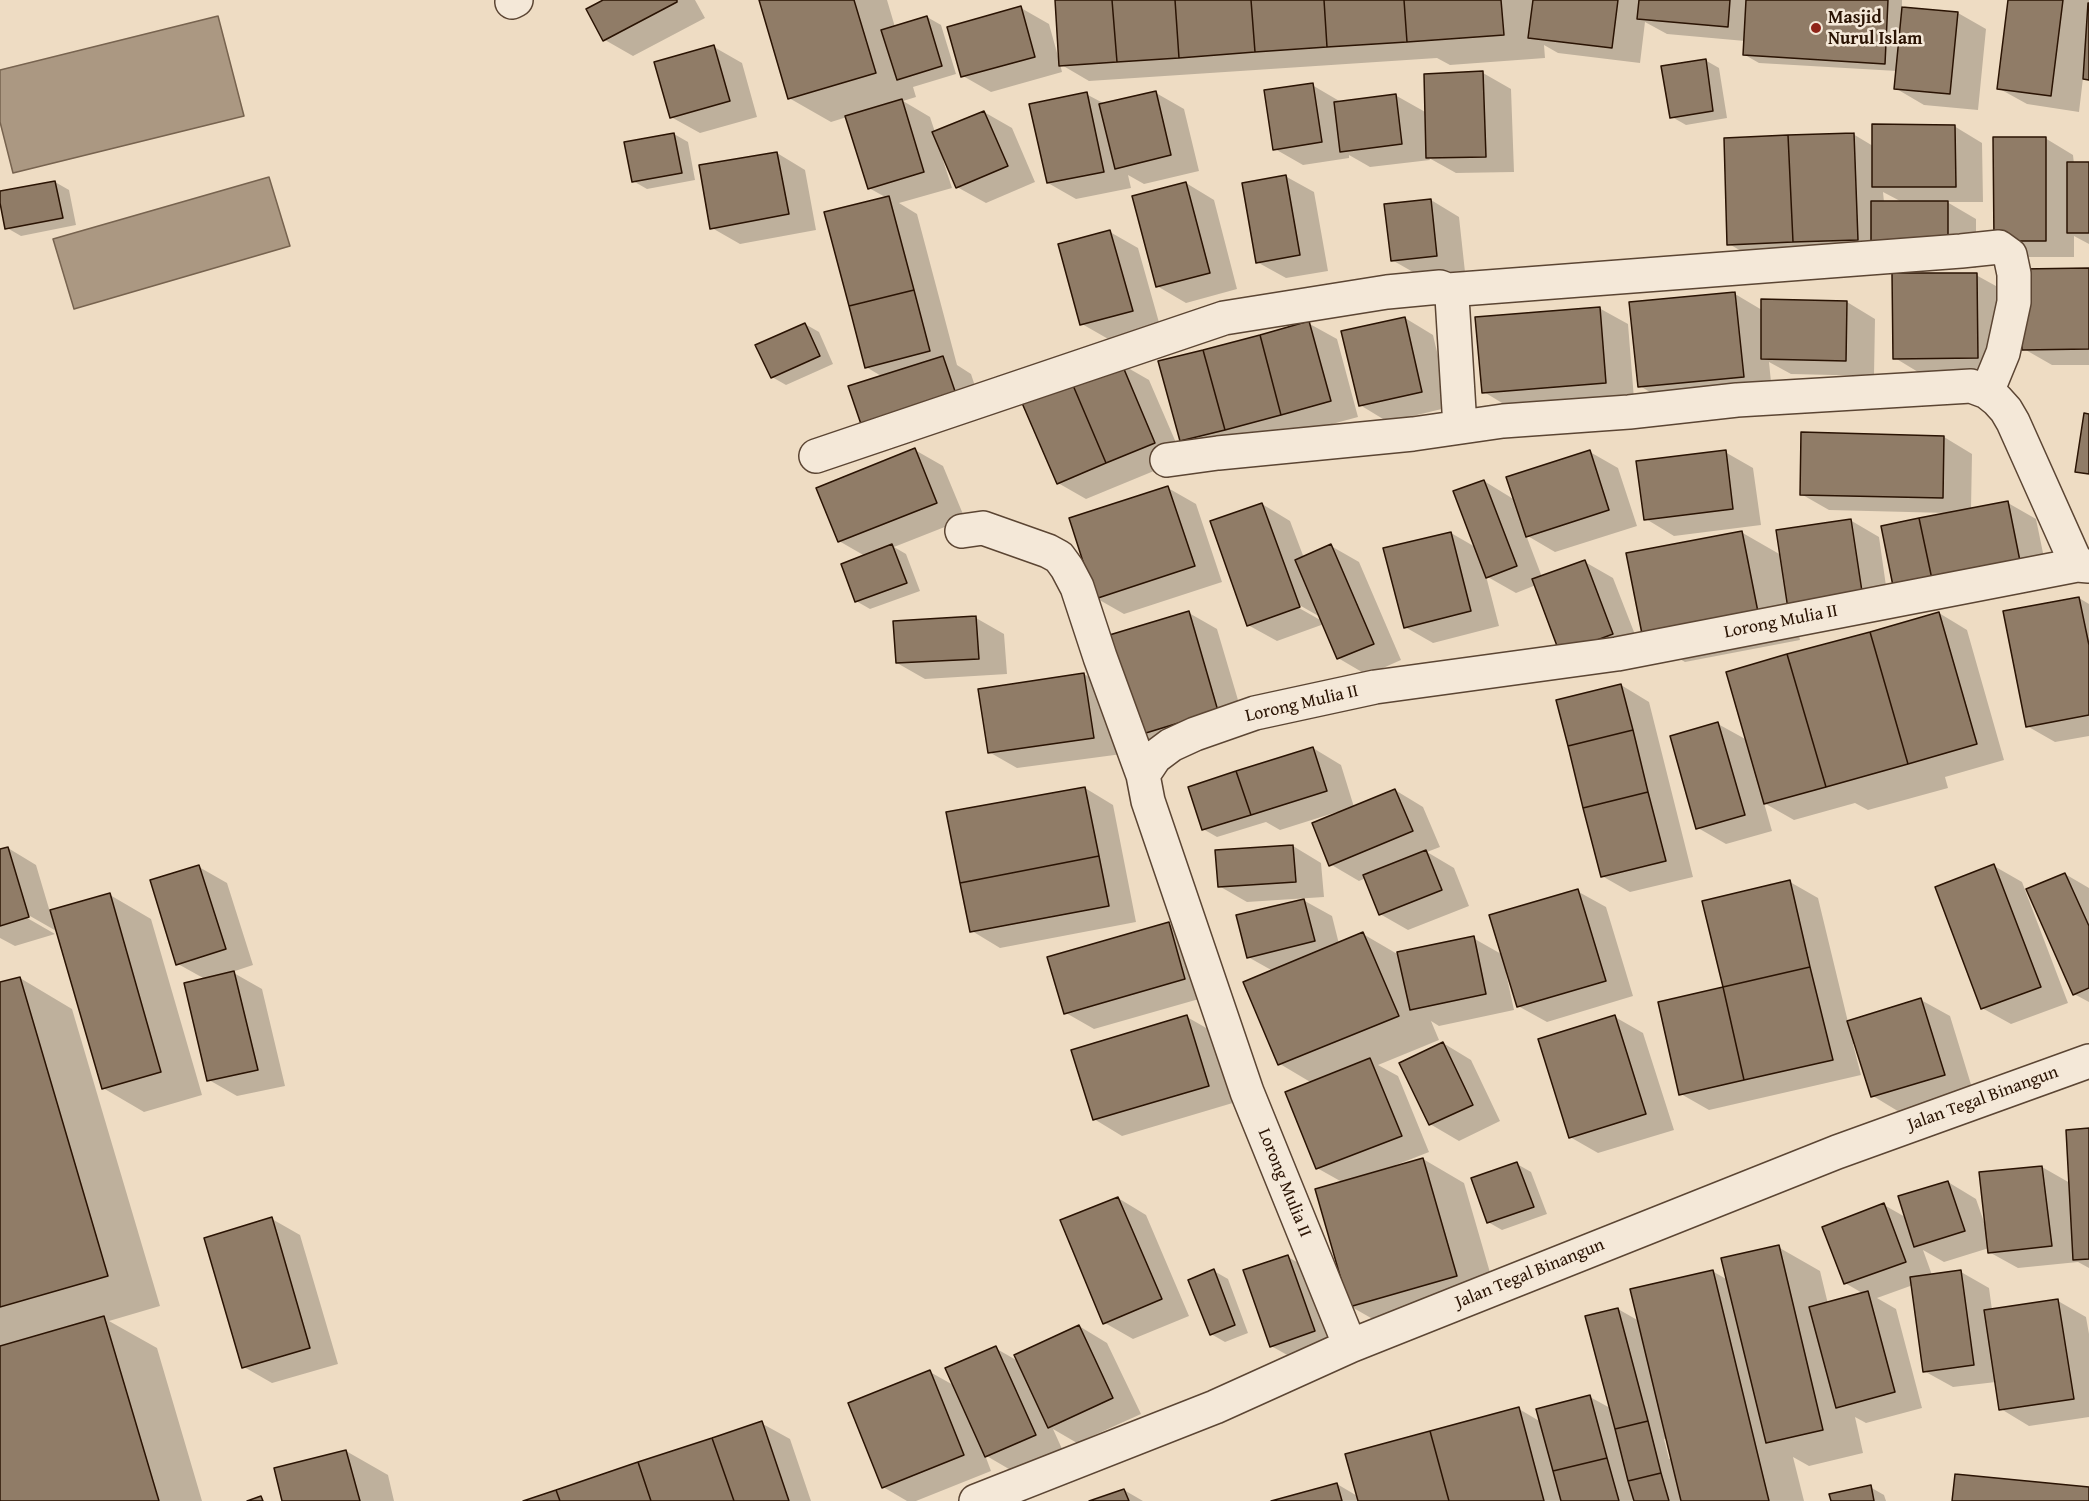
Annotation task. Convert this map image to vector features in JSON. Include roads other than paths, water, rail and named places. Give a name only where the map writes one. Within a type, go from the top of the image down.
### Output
[{"type":"street","points":[[816,456],[1224,318],[1387,292],[1440,287],[1448,290],[1999,247],[2010,255],[2014,274],[2014,302],[2003,353],[1987,392]]},
{"type":"street","points":[[1448,290],[1454,307],[1460,427]]},
{"type":"street","points":[[1167,460],[1413,434],[1503,421],[1629,412],[1737,400],[1971,386],[1997,399],[2013,422],[2083,566]]},
{"type":"street","points":[[962,531],[983,528],[1059,557],[1077,587],[1143,775]]},
{"type":"street","name":"Lorong Mulia II","points":[[1350,1346],[1247,1092],[1148,801],[1143,775],[1155,757],[1171,745],[1195,734],[1255,713],[1375,687],[1617,654],[2083,566]]},
{"type":"street","name":"Jalan Tegal Binangun","points":[[976,1501],[1215,1407],[1350,1346],[1837,1152],[2089,1061]]},
{"type":"place","name":"Masjid Nurul Islam","points":[[1816,28]]}]
